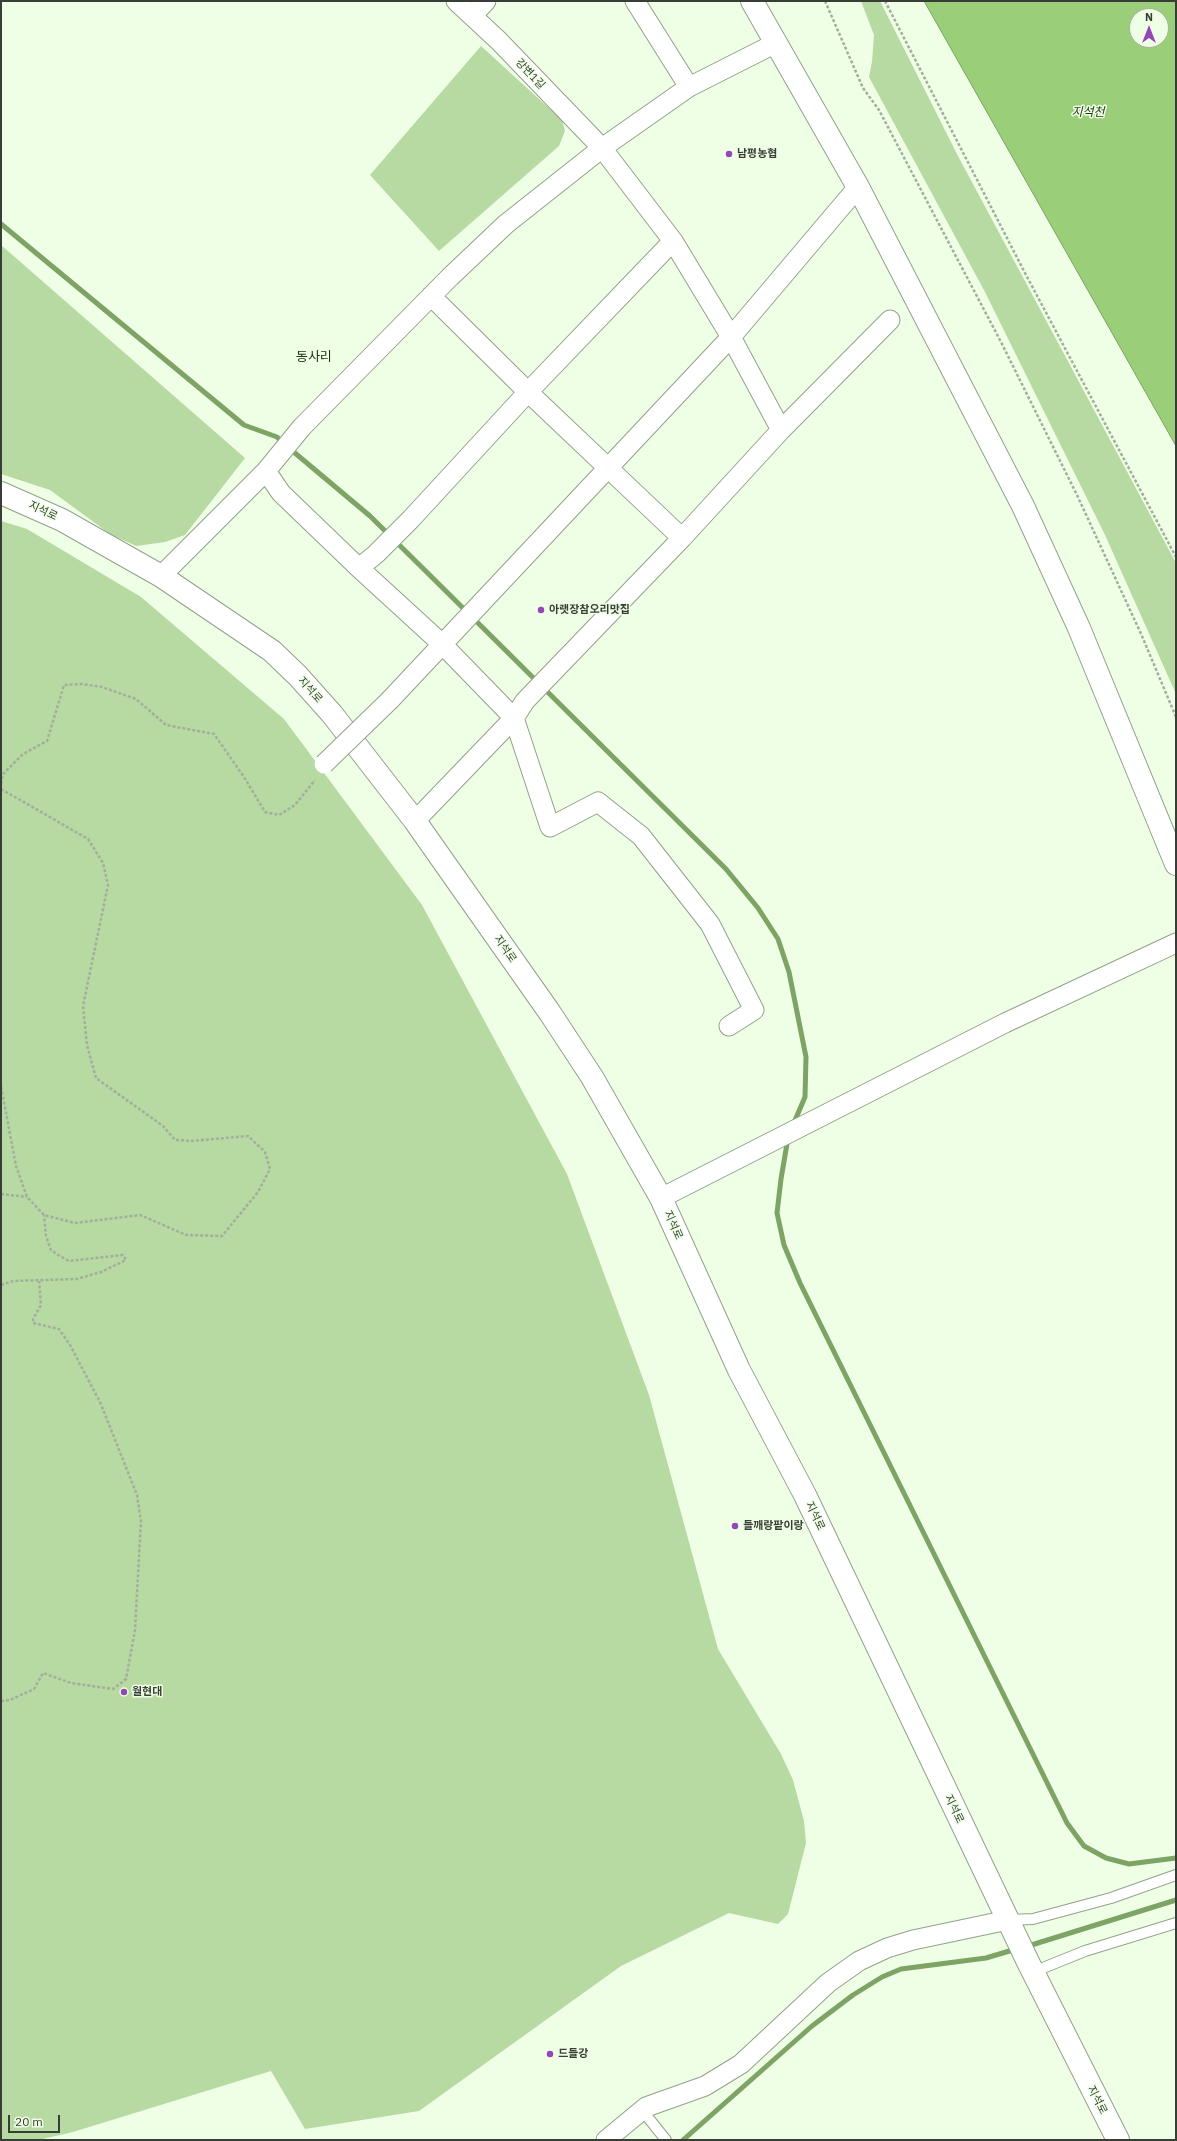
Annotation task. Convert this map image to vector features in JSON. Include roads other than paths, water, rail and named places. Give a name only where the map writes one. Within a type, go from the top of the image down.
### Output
[{"type":"main road","points":[[752,1],[858,188],[1023,506],[1079,628],[1176,864]]},
{"type":"main road","name":"지석로","points":[[1,493],[62,520],[161,576],[272,651],[298,676],[337,720],[415,821],[550,1013],[592,1077],[661,1198],[739,1370],[805,1496],[1031,1968],[1118,2140]]},
{"type":"street","name":"강변1길","points":[[456,1],[602,148],[673,241],[731,337],[781,430]]},
{"type":"street","points":[[472,16],[486,1]]},
{"type":"street","points":[[635,1],[689,87]]},
{"type":"street","points":[[161,576],[266,471],[302,427],[431,296],[506,224],[602,148],[689,87],[776,43]]},
{"type":"street","points":[[320,772],[390,700],[607,467],[731,337],[858,188]]},
{"type":"street","points":[[359,568],[376,554],[411,519],[528,392],[673,241]]},
{"type":"street","points":[[431,296],[528,392],[682,538]]},
{"type":"street","points":[[415,821],[514,718],[525,701],[682,538],[781,430],[890,320]]},
{"type":"street","points":[[266,471],[281,492],[359,568],[447,638],[514,718],[550,827],[598,802],[641,836],[710,924],[754,1010],[729,1026]]},
{"type":"street","points":[[661,1198],[751,1154],[1005,1023],[1176,943]]},
{"type":"street","points":[[606,2140],[642,2110],[705,2086],[741,2064],[828,1983],[859,1961],[886,1948],[913,1940],[1009,1922]]},
{"type":"lane","points":[[1009,1922],[1033,1919],[1111,1898],[1176,1875]]},
{"type":"lane","points":[[1031,1968],[1176,1923]]},
{"type":"lane","points":[[642,2110],[664,2138]]},
{"type":"water","name":"지석천","points":[[924,1],[1176,1],[1176,446]]},
{"type":"waterway","points":[[1,224],[244,425],[277,437],[283,443]]},
{"type":"waterway","points":[[289,448],[370,516],[467,612]]},
{"type":"waterway","points":[[473,618],[726,869],[758,908],[778,939],[789,972],[806,1057],[805,1097],[793,1125]]},
{"type":"waterway","points":[[788,1138],[777,1213],[784,1245],[800,1283],[1067,1823],[1084,1846],[1106,1858],[1129,1864],[1176,1858]]},
{"type":"waterway","points":[[1025,1947],[1176,1900]]},
{"type":"waterway","points":[[683,2140],[812,2026],[853,1995],[882,1977],[901,1969],[986,1958],[1016,1949]]},
{"type":"place","name":"남평농협","points":[[729,154]]},
{"type":"place","name":"아랫장참오리맛집","points":[[541,610]]},
{"type":"place","name":"들깨랑팥이랑","points":[[735,1526]]},
{"type":"place","name":"월현대","points":[[124,1692]]},
{"type":"place","name":"드들강","points":[[550,2054]]},
{"type":"district","name":"동사리","points":[[314,357]]}]
